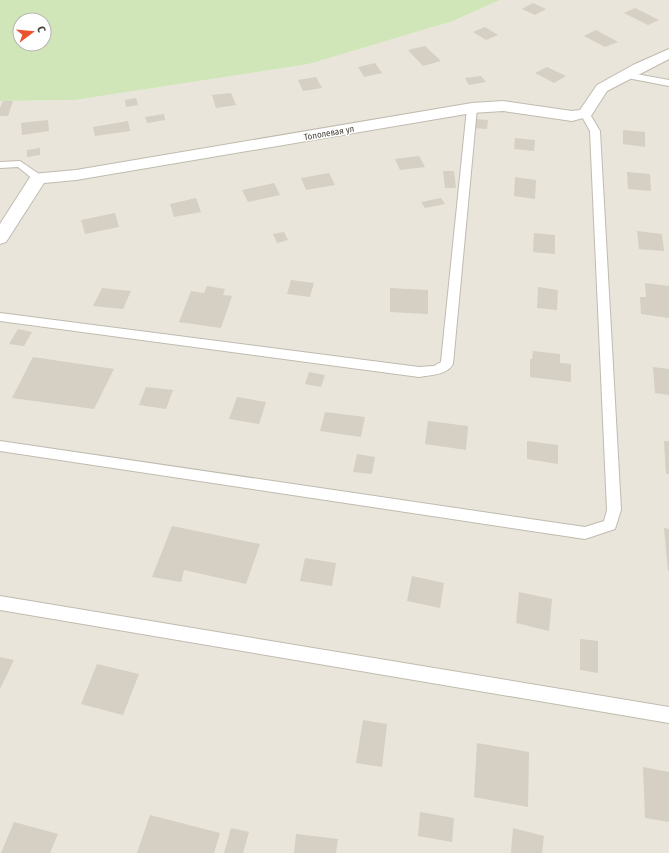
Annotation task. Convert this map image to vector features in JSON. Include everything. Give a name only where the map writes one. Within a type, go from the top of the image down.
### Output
[{"type":"street","points":[[585,113],[602,88],[669,53]]},
{"type":"street","name":"Тополевая ул","points":[[38,178],[76,175],[472,108],[503,106],[572,116],[585,113]]},
{"type":"street","points":[[0,238],[38,178]]},
{"type":"lane","points":[[625,75],[669,83]]},
{"type":"lane","points":[[0,317],[419,372],[437,370],[447,364],[472,108]]},
{"type":"lane","points":[[0,446],[585,533],[610,525],[614,510],[595,131],[585,113]]},
{"type":"lane","points":[[0,164],[20,164],[38,178]]},
{"type":"lane","points":[[0,604],[669,715]]},
{"type":"shaded area","points":[[500,0],[669,0],[669,853],[0,853],[0,101],[75,100],[309,64],[453,21]]},
{"type":"green space","points":[[0,0],[500,0],[453,21],[309,64],[75,100],[0,101]]},
{"type":"building","points":[[533,3],[546,9],[535,15],[522,9]]},
{"type":"building","points":[[635,8],[659,20],[648,25],[624,13]]},
{"type":"building","points":[[485,27],[498,35],[486,40],[473,32]]},
{"type":"building","points":[[596,30],[618,42],[605,47],[584,36]]},
{"type":"building","points":[[425,46],[441,61],[423,66],[408,50]]},
{"type":"building","points":[[375,63],[382,73],[364,77],[358,67]]},
{"type":"building","points":[[547,67],[566,76],[554,83],[535,73]]},
{"type":"building","points":[[481,76],[486,82],[469,85],[465,78]]},
{"type":"building","points":[[316,77],[322,88],[303,91],[298,80]]},
{"type":"building","points":[[231,93],[236,105],[216,108],[212,95]]},
{"type":"building","points":[[136,98],[138,105],[126,107],[125,100]]},
{"type":"building","points":[[3,101],[13,101],[8,116],[0,116],[0,108]]},
{"type":"building","points":[[164,114],[165,120],[147,123],[145,117]]},
{"type":"building","points":[[475,119],[488,120],[487,129],[474,128]]},
{"type":"building","points":[[48,120],[49,131],[22,135],[21,123]]},
{"type":"building","points":[[128,121],[130,131],[95,136],[93,127]]},
{"type":"building","points":[[623,130],[645,132],[645,147],[623,144]]},
{"type":"building","points":[[515,138],[535,140],[534,151],[514,149]]},
{"type":"building","points":[[40,148],[40,155],[27,157],[27,150]]},
{"type":"building","points":[[419,156],[425,167],[400,170],[395,159]]},
{"type":"building","points":[[443,171],[454,171],[456,188],[445,188]]},
{"type":"building","points":[[627,172],[650,174],[651,191],[628,189]]},
{"type":"building","points":[[329,173],[335,185],[306,190],[301,178]]},
{"type":"building","points":[[515,177],[536,180],[535,199],[514,196]]},
{"type":"building","points":[[274,183],[280,195],[248,202],[242,190]]},
{"type":"building","points":[[196,198],[201,212],[174,217],[170,204]]},
{"type":"building","points":[[441,198],[445,204],[425,208],[421,202]]},
{"type":"building","points":[[115,213],[119,227],[85,234],[81,220]]},
{"type":"building","points":[[637,231],[662,234],[664,251],[639,249]]},
{"type":"building","points":[[284,232],[288,240],[277,243],[273,234]]},
{"type":"building","points":[[534,233],[555,235],[555,254],[533,252]]},
{"type":"building","points":[[291,280],[314,283],[310,297],[287,294]]},
{"type":"building","points":[[645,283],[669,286],[669,318],[641,314],[640,297],[646,297]]},
{"type":"building","points":[[207,286],[225,289],[223,295],[232,296],[221,328],[179,322],[191,291],[204,293]]},
{"type":"building","points":[[538,287],[558,290],[557,310],[537,308]]},
{"type":"building","points":[[102,288],[131,291],[123,309],[93,306]]},
{"type":"building","points":[[390,288],[428,290],[428,314],[390,312]]},
{"type":"building","points":[[18,329],[32,332],[24,346],[9,344]]},
{"type":"building","points":[[533,351],[560,354],[560,363],[571,364],[571,382],[530,377],[530,359],[532,359]]},
{"type":"building","points":[[33,357],[114,369],[94,409],[12,398]]},
{"type":"building","points":[[653,367],[669,369],[669,395],[655,393]]},
{"type":"building","points":[[309,372],[325,375],[321,387],[305,384]]},
{"type":"building","points":[[146,387],[173,390],[166,409],[139,405]]},
{"type":"building","points":[[237,397],[266,402],[259,424],[229,419]]},
{"type":"building","points":[[325,412],[365,417],[361,437],[320,431]]},
{"type":"building","points":[[428,421],[468,426],[466,450],[425,444]]},
{"type":"building","points":[[527,441],[558,445],[558,464],[527,459]]},
{"type":"building","points":[[664,441],[669,441],[669,474],[666,474]]},
{"type":"building","points":[[357,454],[375,457],[372,474],[353,472]]},
{"type":"building","points":[[172,526],[260,544],[246,584],[184,570],[181,582],[152,577]]},
{"type":"building","points":[[664,528],[669,529],[669,571],[668,571]]},
{"type":"building","points":[[305,558],[336,563],[332,586],[300,581]]},
{"type":"building","points":[[412,576],[444,583],[440,608],[407,601]]},
{"type":"building","points":[[519,592],[552,599],[549,631],[516,623]]},
{"type":"building","points":[[580,639],[598,641],[598,673],[580,670]]},
{"type":"building","points":[[0,657],[14,660],[0,689]]},
{"type":"building","points":[[97,664],[139,674],[123,715],[81,704]]},
{"type":"building","points":[[363,720],[387,724],[382,767],[356,763]]},
{"type":"building","points":[[477,743],[529,752],[528,807],[474,797]]},
{"type":"building","points":[[643,767],[669,772],[669,822],[645,818]]},
{"type":"building","points":[[420,812],[454,818],[452,842],[418,836]]},
{"type":"building","points":[[150,815],[220,833],[214,853],[137,853]]},
{"type":"building","points":[[14,822],[58,834],[50,853],[1,853]]},
{"type":"building","points":[[231,828],[249,832],[243,853],[224,853]]},
{"type":"building","points":[[513,828],[544,836],[542,853],[511,853]]},
{"type":"building","points":[[296,834],[338,839],[336,853],[294,853]]}]
